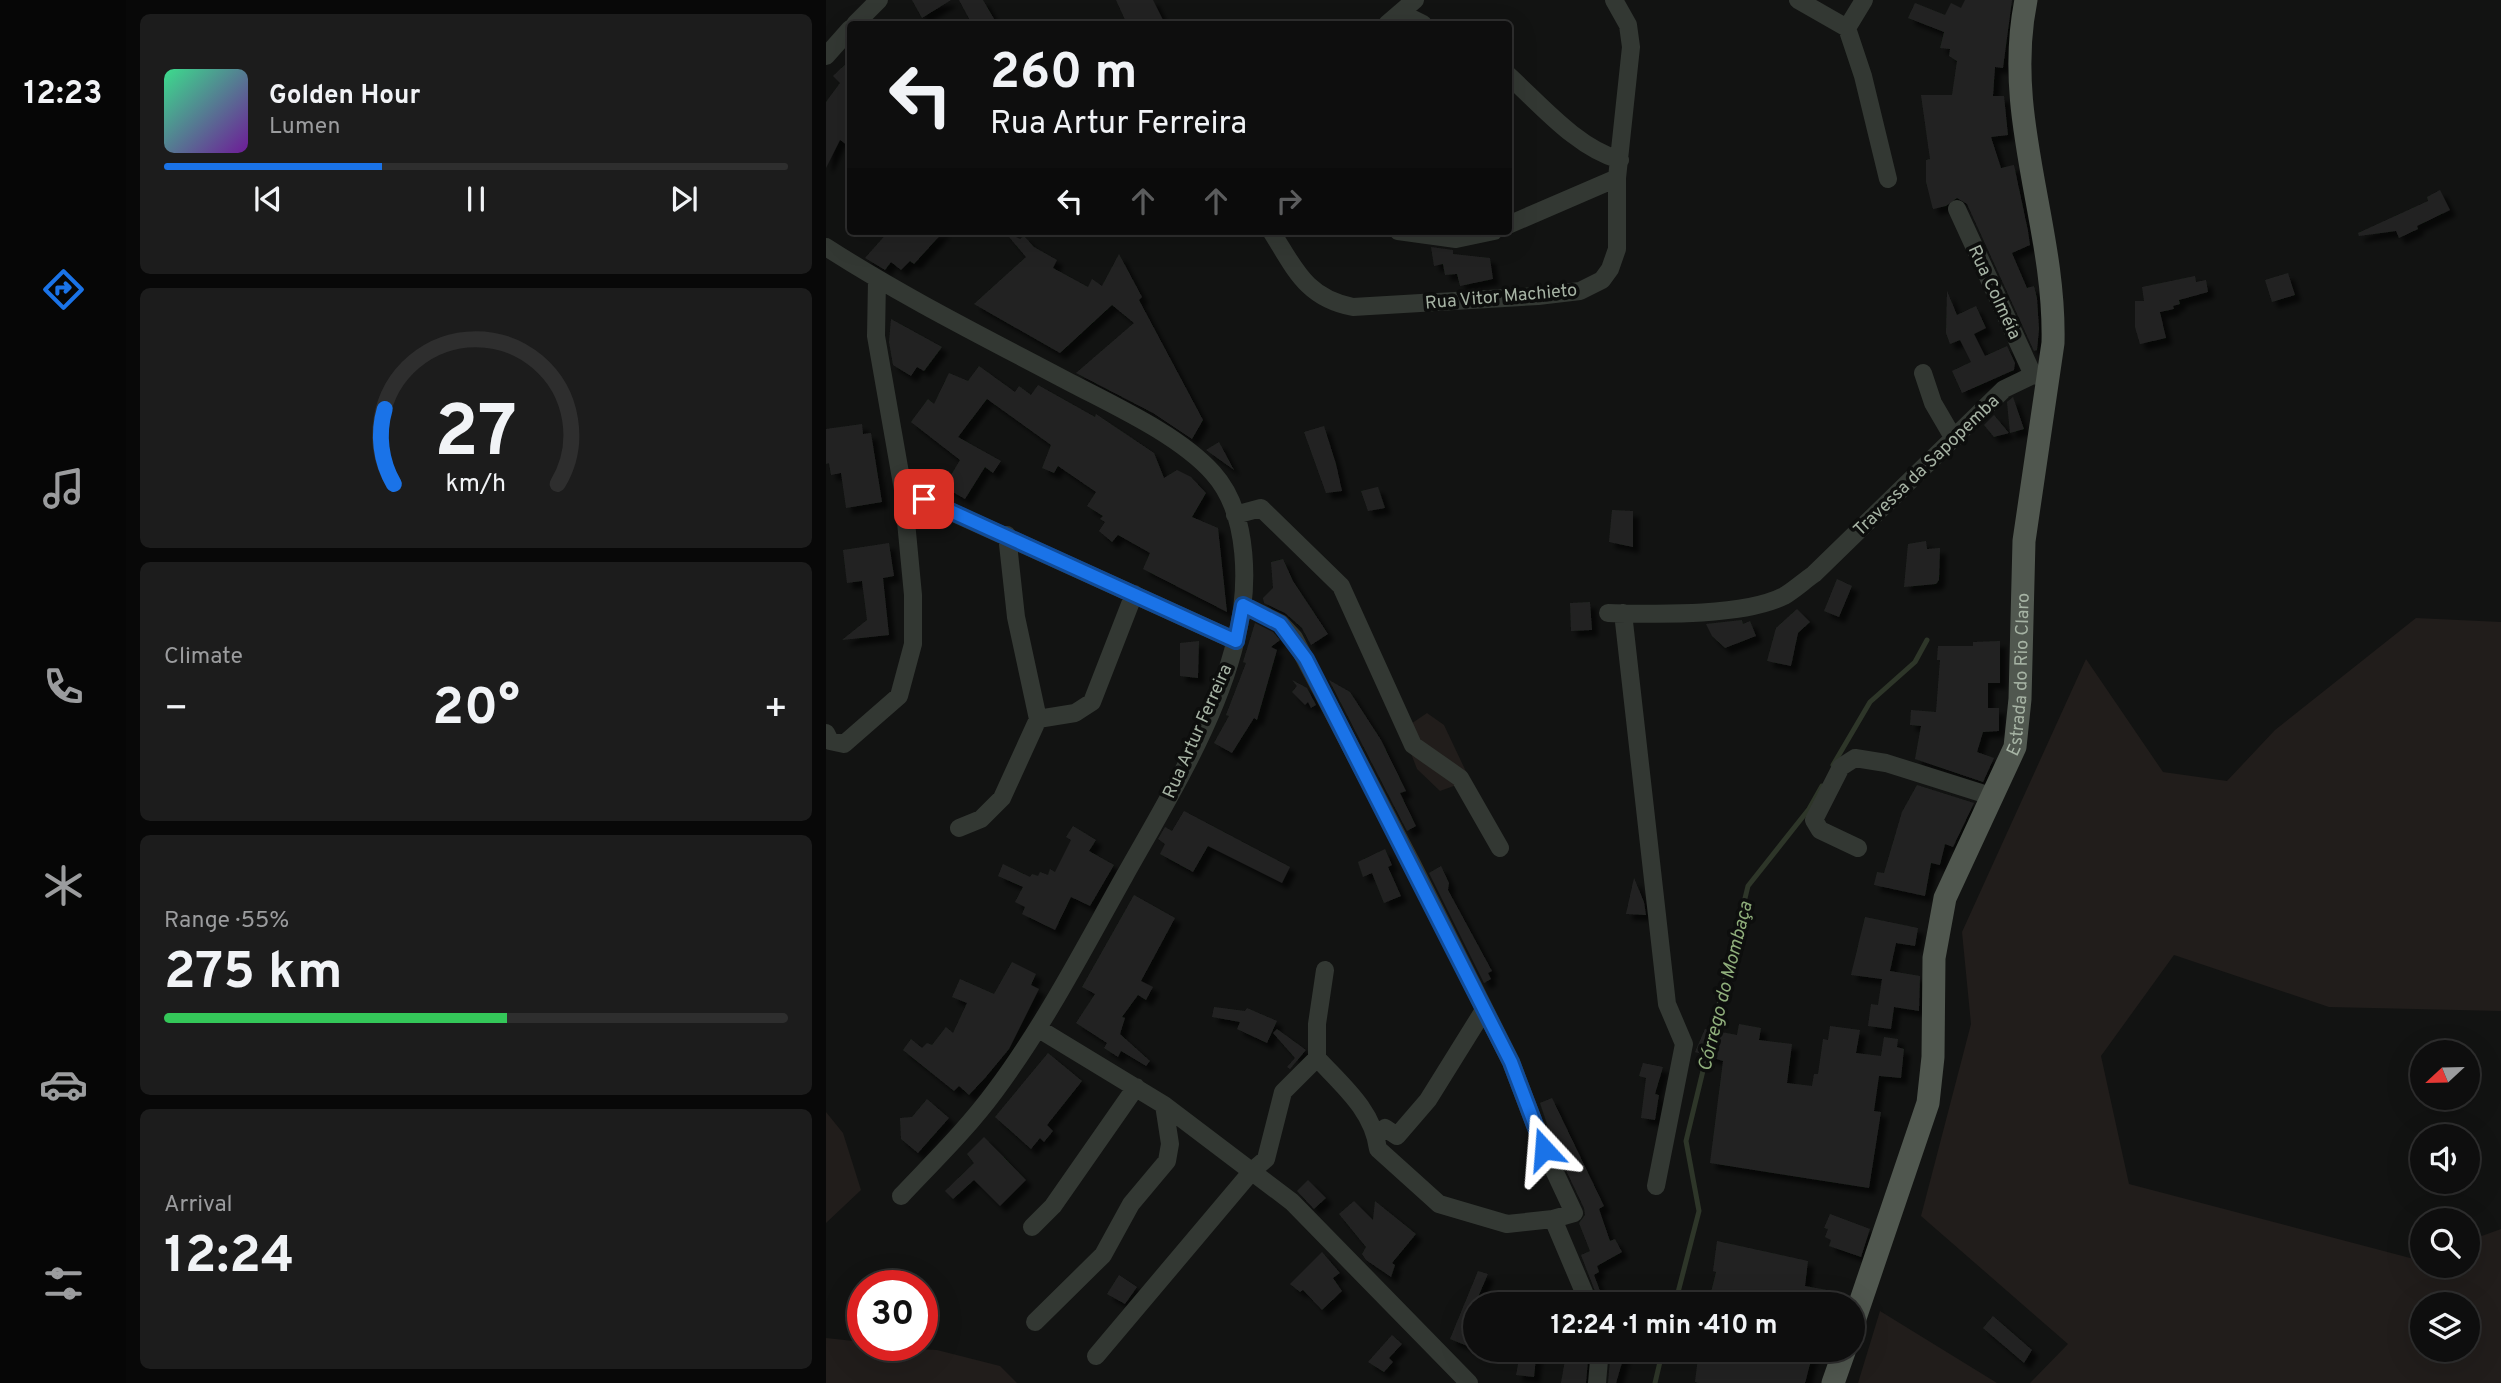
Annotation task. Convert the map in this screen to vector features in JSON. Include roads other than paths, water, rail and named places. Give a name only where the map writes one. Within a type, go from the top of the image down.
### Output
[{"type":"main road","name":"Estrada do Rio Claro","points":[[1864,1292],[1928,1103],[1933,1069],[1934,958],[1945,898],[2010,764],[2018,728],[2024,541],[2040,377],[2053,343],[2052,278],[2023,135],[2018,83],[2020,31],[2026,0]]},
{"type":"main road","points":[[1833,1383],[1840,1362]]},
{"type":"street","points":[[858,21],[879,0]]},
{"type":"street","points":[[1394,19],[1415,0]]},
{"type":"street","name":"Rua Vitor Machieto","points":[[1274,235],[1311,291],[1331,303],[1353,307],[1487,300],[1580,291],[1602,280],[1610,269],[1617,250],[1619,169],[1631,47],[1628,25],[1614,0]]},
{"type":"street","points":[[1798,0],[1847,28],[1863,76],[1888,179]]},
{"type":"street","points":[[1847,28],[1864,0]]},
{"type":"street","points":[[826,56],[847,32]]},
{"type":"street","points":[[1512,78],[1619,169],[1512,223]]},
{"type":"street","name":"Rua Colméia","points":[[1957,209],[2040,377]]},
{"type":"street","points":[[1428,235],[1457,239],[1476,235]]},
{"type":"street","name":"Rua Artur Ferreira","points":[[826,247],[877,280],[1112,404],[1180,446],[1214,474],[1232,504],[1242,548],[1243,605],[1236,641],[1211,709],[1175,785],[1039,1029],[978,1114],[901,1196]]},
{"type":"street","points":[[826,733],[830,741],[844,744],[899,696],[912,652],[914,622],[903,490],[879,365],[875,307],[877,280]]},
{"type":"street","points":[[1923,373],[1933,403],[1955,439]]},
{"type":"street","name":"Travessa da Sapopemba","points":[[1656,1186],[1684,1044],[1667,1004],[1616,613],[1730,610],[1765,604],[1785,595],[1814,574],[2004,389],[2040,377]]},
{"type":"street","points":[[903,490],[1236,641]]},
{"type":"street","points":[[1235,515],[1261,508],[1341,586],[1370,643],[1413,745],[1460,778],[1500,848]]},
{"type":"street","points":[[959,828],[981,819],[1003,798],[1038,719],[1016,617],[1007,536]]},
{"type":"street","points":[[1038,719],[1075,713],[1092,702],[1135,594]]},
{"type":"street","points":[[1243,605],[1280,624],[1300,649],[1511,1062],[1544,1149],[1574,1213],[1553,1219],[1507,1224],[1439,1203],[1378,1149],[1376,1136],[1359,1102],[1317,1058],[1317,1024],[1325,970]]},
{"type":"street","points":[[1858,848],[1820,830],[1814,820],[1841,767],[1855,758],[1886,763],[1994,797]]},
{"type":"street","points":[[1376,1136],[1385,1128],[1397,1136],[1428,1100],[1484,1010]]},
{"type":"street","points":[[1039,1029],[1164,1105],[1292,1202],[1469,1383]]},
{"type":"street","points":[[1096,1356],[1265,1159],[1283,1092],[1317,1058]]},
{"type":"street","points":[[1032,1227],[1053,1206],[1136,1087]]},
{"type":"street","points":[[1035,1322],[1103,1255],[1131,1205],[1167,1161],[1170,1144],[1164,1105]]},
{"type":"street","points":[[1553,1219],[1584,1292]]},
{"type":"street","points":[[1597,1383],[1599,1362]]},
{"type":"waterway","name":"Córrego do Mombaça","points":[[1833,765],[1870,702],[1915,662],[1927,640]]},
{"type":"waterway","name":"Córrego do Mombaça","points":[[1711,1037],[1748,886],[1809,809],[1822,786]]},
{"type":"waterway","name":"Córrego do Mombaça","points":[[1678,1292],[1699,1211],[1686,1141],[1708,1050]]},
{"type":"waterway","name":"Córrego do Mombaça","points":[[1655,1383],[1660,1362]]}]
